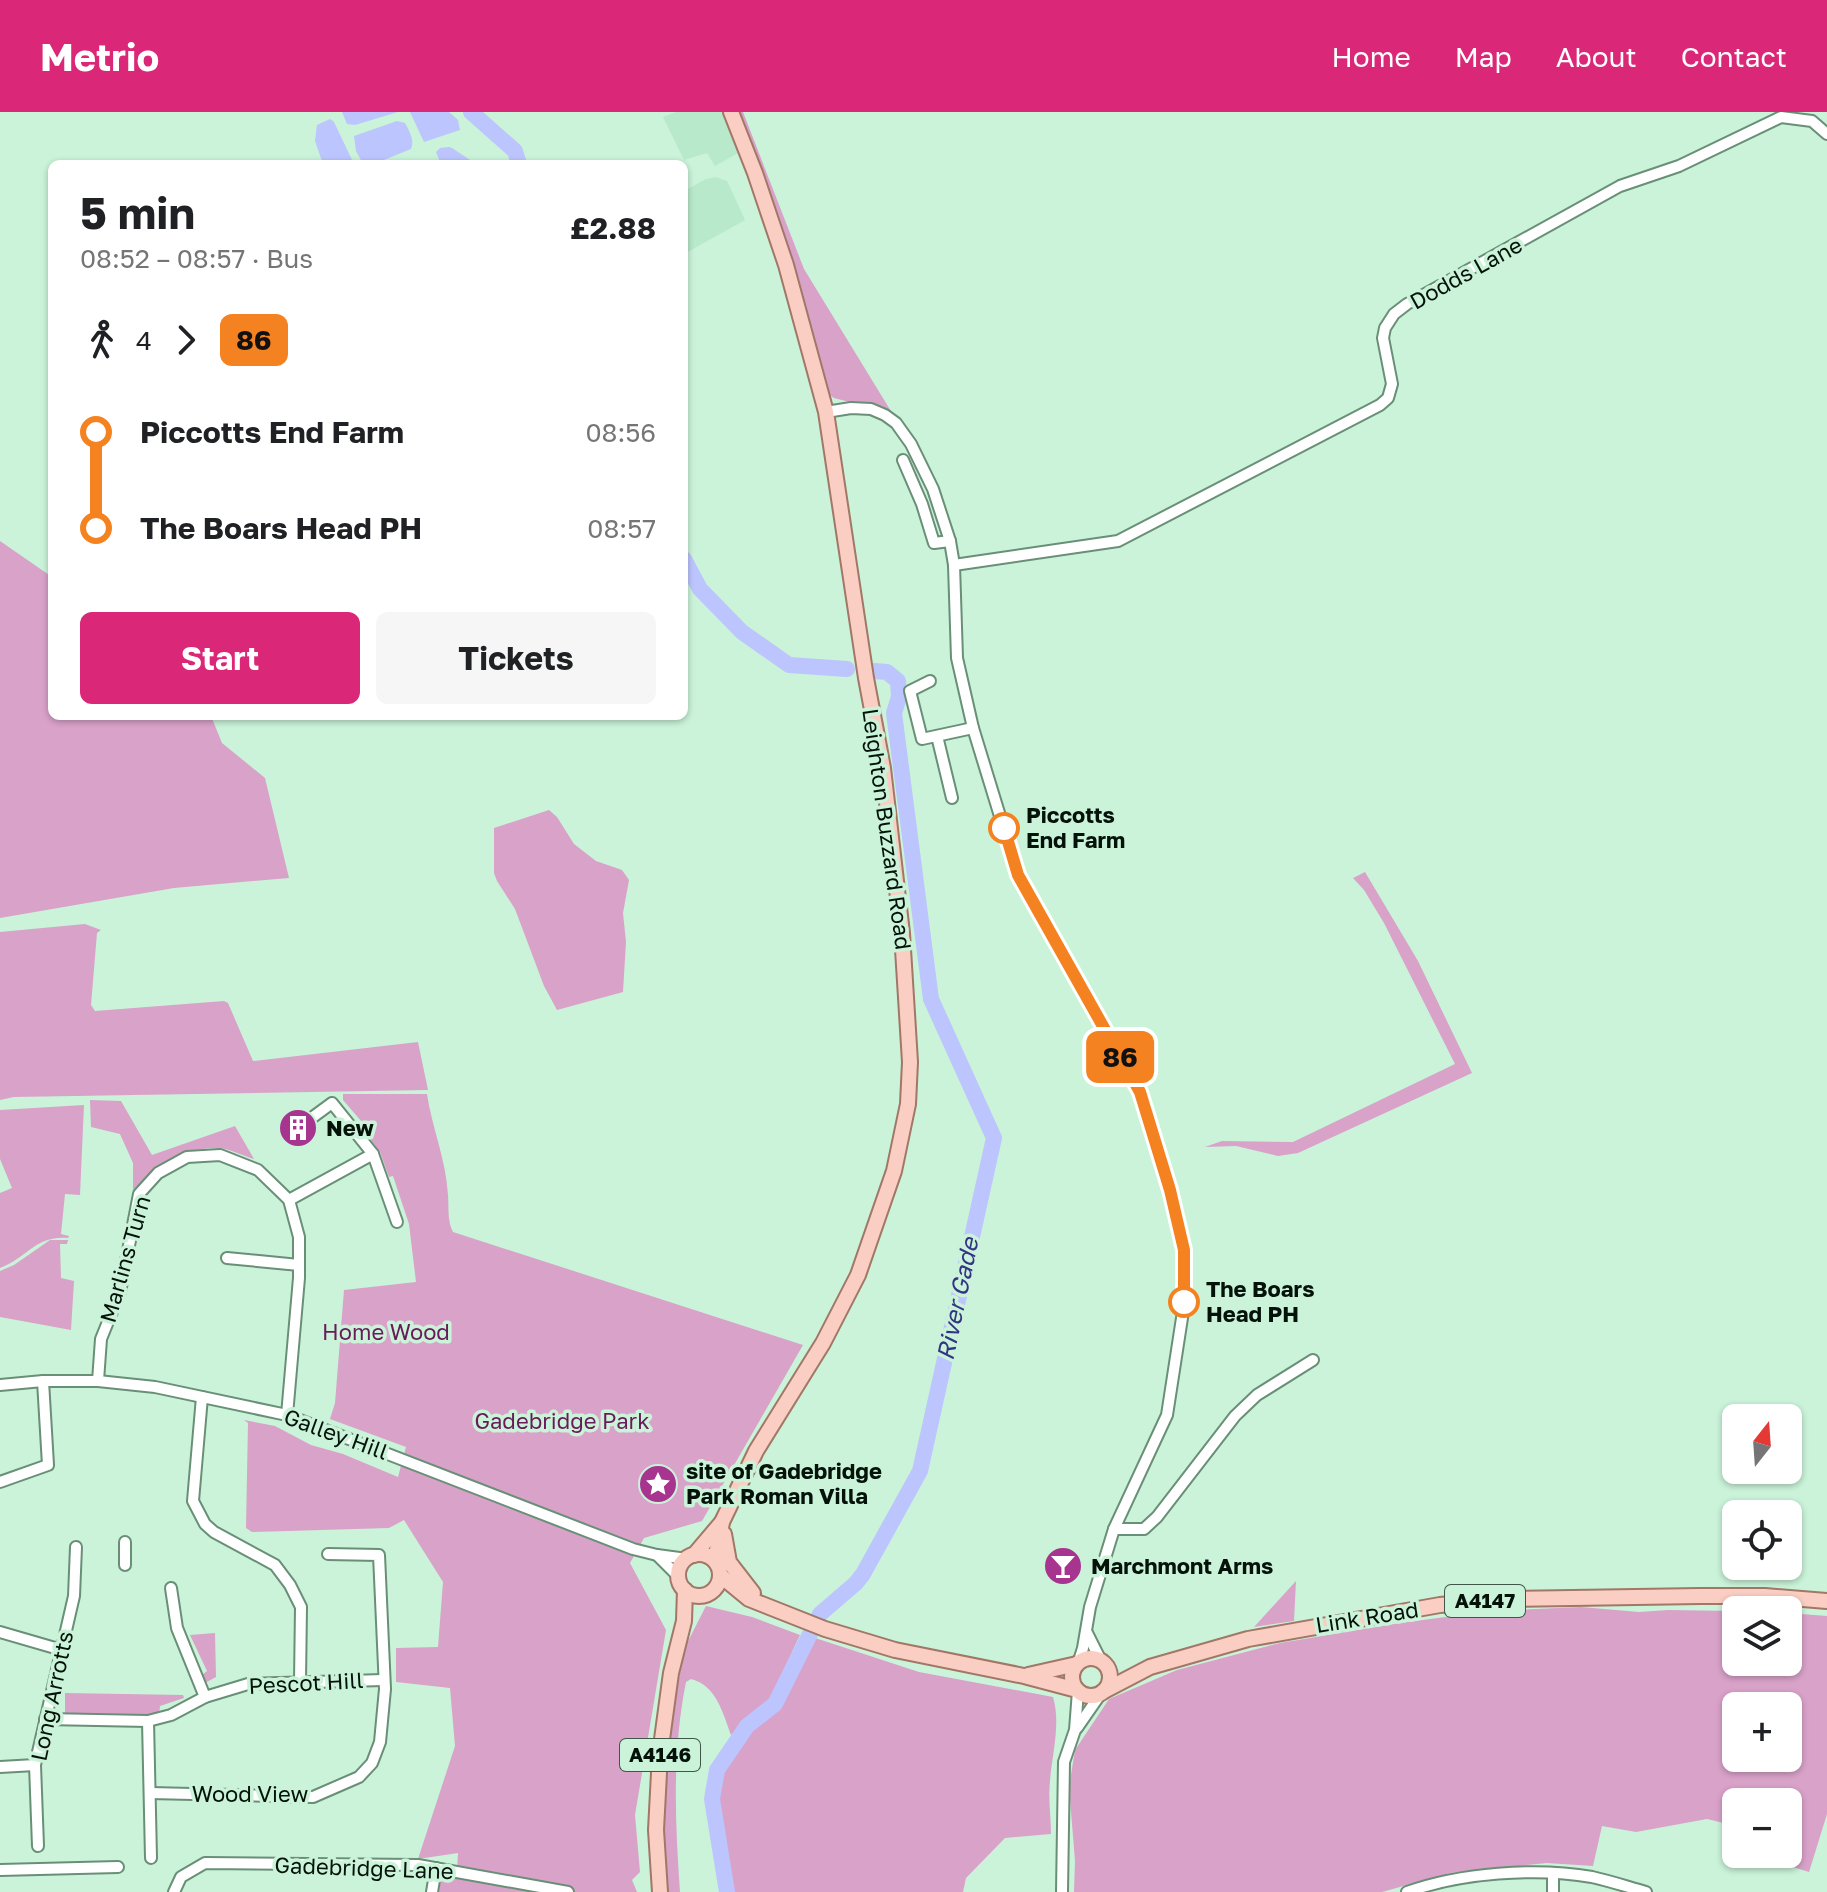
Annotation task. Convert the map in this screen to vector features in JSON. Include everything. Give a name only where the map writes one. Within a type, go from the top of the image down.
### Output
[{"type":"main road","name":"Leighton Buzzard Road","points":[[715,1561],[722,1522],[756,1451],[823,1343],[858,1275],[894,1171],[908,1104],[910,1062],[907,998],[885,783],[826,412],[786,265],[731,112]]},
{"type":"main road","name":"Leighton Buzzard Road","points":[[691,1557],[722,1522]]},
{"type":"main road","points":[[722,1522],[729,1562],[744,1584],[769,1608]]},
{"type":"main road","points":[[702,1555],[715,1561],[721,1576],[719,1583],[706,1595],[692,1595],[685,1590],[678,1576],[681,1565],[691,1557],[702,1555]]},
{"type":"main road","name":"Link Road","points":[[721,1576],[749,1599],[794,1619],[895,1650],[1024,1676],[1093,1696],[1150,1667],[1248,1639],[1440,1605],[1506,1599],[1700,1596],[1765,1596],[1827,1601]]},
{"type":"main road","name":"A4146","points":[[660,1892],[656,1830],[660,1754],[671,1673],[684,1621],[685,1590]]},
{"type":"main road","name":"Link Road","points":[[706,1595],[749,1599]]},
{"type":"main road","name":"A4146","points":[[684,1621],[706,1595]]},
{"type":"main road","name":"Link Road","points":[[1024,1676],[1090,1658],[1122,1668],[1150,1667]]},
{"type":"main road","points":[[1103,1663],[1109,1677],[1103,1691]]},
{"type":"main road","points":[[1077,1664],[1072,1677],[1078,1690]]},
{"type":"street","name":"Dodds Lane","points":[[954,565],[1118,541],[1380,405],[1388,398],[1392,384],[1383,338],[1388,321],[1434,288],[1517,246],[1620,186],[1679,166],[1781,117],[1812,121],[1827,134]]},
{"type":"street","points":[[826,412],[871,409],[896,423],[911,444],[933,489],[950,541],[954,565],[957,658],[973,728],[1018,875],[1140,1092],[1170,1190],[1184,1250],[1184,1305],[1167,1415],[1114,1529],[1090,1607],[1087,1631],[1077,1664]]},
{"type":"street","points":[[903,460],[922,504],[934,543],[950,541]]},
{"type":"street","points":[[930,681],[910,691],[922,739],[973,728]]},
{"type":"street","points":[[937,736],[952,798]]},
{"type":"street","points":[[302,1125],[332,1103],[373,1154],[397,1222]]},
{"type":"street","points":[[287,1415],[299,1265],[299,1237],[289,1200],[373,1154]]},
{"type":"street","name":"Marlins Turn","points":[[98,1381],[101,1339],[120,1292],[139,1194],[158,1173],[187,1157],[220,1155],[258,1170],[289,1200]]},
{"type":"street","points":[[227,1258],[299,1265]]},
{"type":"street","points":[[1114,1529],[1144,1529],[1157,1517],[1235,1416],[1257,1395],[1313,1360]]},
{"type":"street","points":[[0,1482],[48,1465],[43,1381]]},
{"type":"street","name":"Galley Hill","points":[[0,1385],[98,1381],[155,1387],[287,1415],[633,1549],[657,1555],[691,1557]]},
{"type":"street","points":[[202,1397],[193,1501],[205,1524],[214,1532],[275,1565],[290,1585],[301,1607],[300,1681]]},
{"type":"street","points":[[125,1542],[125,1565]]},
{"type":"street","name":"Long Arrotts","points":[[38,1846],[35,1765],[74,1596],[76,1547]]},
{"type":"street","name":"Wood View","points":[[150,1793],[313,1797],[359,1777],[372,1763],[380,1742],[385,1689],[379,1555],[328,1554]]},
{"type":"street","name":"Galley Hill","points":[[657,1555],[678,1576]]},
{"type":"street","points":[[171,1588],[183,1648],[205,1697]]},
{"type":"street","points":[[1087,1631],[1103,1663]]},
{"type":"street","points":[[0,1632],[62,1650]]},
{"type":"street","name":"Pescot Hill","points":[[45,1719],[148,1721],[171,1715],[205,1697],[248,1684],[383,1680]]},
{"type":"street","points":[[1062,1892],[1064,1762],[1075,1730],[1078,1690]]},
{"type":"street","points":[[1075,1730],[1103,1691]]},
{"type":"street","points":[[148,1721],[151,1858]]},
{"type":"street","points":[[0,1767],[35,1765]]},
{"type":"street","name":"Gadebridge Lane","points":[[174,1892],[181,1877],[205,1863],[436,1868],[568,1892]]},
{"type":"street","points":[[0,1870],[118,1867]]},
{"type":"street","points":[[432,1892],[436,1868]]},
{"type":"street","points":[[1407,1892],[1518,1873],[1553,1873],[1590,1877],[1646,1892]]},
{"type":"street","points":[[1553,1873],[1553,1892]]},
{"type":"shaded area","points":[[676,112],[728,112],[738,153],[715,166],[707,153],[684,160],[663,117]]},
{"type":"shaded area","points":[[716,177],[727,181],[745,220],[688,252],[688,189]]},
{"type":"green space","points":[[738,112],[743,112],[804,269],[897,421],[828,394],[788,252]]},
{"type":"green space","points":[[0,541],[48,574],[48,720],[213,720],[222,743],[265,778],[289,878],[174,888],[0,918]]},
{"type":"green space","points":[[549,810],[574,844],[596,861],[622,870],[629,880],[623,913],[626,942],[623,992],[557,1010],[544,986],[515,909],[494,873],[494,828]]},
{"type":"green space","points":[[1365,872],[1418,961],[1472,1073],[1298,1153],[1278,1156],[1236,1146],[1205,1147],[1222,1141],[1293,1142],[1455,1064],[1384,923],[1353,878]]},
{"type":"green space","points":[[85,924],[101,930],[97,933],[91,1005],[95,1011],[224,1001],[228,1003],[253,1061],[418,1042],[428,1090],[14,1097],[0,1100],[0,932]]},
{"type":"green space","name":"Gadebridge Park","points":[[343,1094],[427,1094],[445,1169],[453,1232],[803,1345],[702,1521],[644,1538],[630,1563],[666,1630],[635,1815],[640,1872],[632,1880],[637,1892],[437,1892],[440,1873],[457,1871],[458,1853],[418,1859],[455,1746],[450,1688],[396,1682],[396,1648],[438,1647],[443,1582],[404,1520],[389,1528],[252,1532],[246,1528],[248,1423],[244,1420],[275,1426],[311,1445],[343,1454],[398,1477],[406,1447],[330,1419],[335,1403],[344,1290],[416,1282],[409,1224],[393,1176],[389,1177],[380,1152],[365,1132],[368,1129],[343,1100]]},
{"type":"green space","points":[[90,1100],[121,1101],[152,1155],[235,1126],[254,1159],[222,1148],[193,1151],[171,1161],[133,1190],[133,1163],[120,1134],[91,1127]]},
{"type":"green space","points":[[84,1105],[80,1195],[65,1194],[61,1234],[68,1238],[40,1243],[0,1268],[0,1193],[12,1188],[0,1159],[0,1110]]},
{"type":"green space","points":[[50,1240],[68,1240],[67,1244],[60,1244],[61,1278],[74,1281],[71,1330],[0,1317],[0,1271]]},
{"type":"green space","points":[[1296,1581],[1294,1621],[1254,1627]]},
{"type":"green space","points":[[706,1606],[752,1617],[800,1635],[771,1697],[731,1735],[713,1694],[700,1682],[691,1679],[686,1682],[678,1734],[676,1787],[680,1892],[665,1892],[663,1802],[675,1700],[685,1647]]},
{"type":"green space","points":[[1581,1607],[1639,1612],[1722,1611],[1722,1676],[1802,1676],[1802,1614],[1827,1616],[1827,1814],[1809,1872],[1796,1868],[1802,1868],[1802,1788],[1722,1788],[1722,1823],[1707,1819],[1636,1832],[1602,1826],[1593,1866],[1547,1863],[1450,1873],[1382,1892],[1074,1892],[1075,1861],[1069,1787],[1075,1750],[1109,1699],[1177,1670],[1280,1643],[1491,1611]]},
{"type":"green space","points":[[215,1633],[216,1677],[205,1683],[202,1675],[207,1671],[190,1635]]},
{"type":"green space","points":[[806,1635],[919,1672],[1053,1697],[1056,1728],[1049,1787],[1051,1834],[1005,1838],[966,1878],[963,1892],[729,1892],[717,1809],[723,1770],[747,1733],[774,1714],[783,1703],[811,1637]]},
{"type":"green space","points":[[65,1693],[183,1695],[184,1698],[160,1706],[159,1714],[136,1718],[65,1717]]},
{"type":"water","points":[[342,112],[398,112],[355,125],[347,124]]},
{"type":"water","points":[[410,112],[449,112],[458,120],[460,130],[424,142]]},
{"type":"water","points":[[330,119],[334,122],[352,160],[322,160],[315,141],[317,125]]},
{"type":"water","points":[[397,121],[405,123],[412,146],[384,160],[361,160],[354,136]]},
{"type":"water","points":[[440,148],[452,148],[470,160],[439,160],[436,152]]},
{"type":"waterway","name":"River Gade","points":[[471,112],[515,151],[518,160]]},
{"type":"waterway","name":"River Gade","points":[[688,566],[700,589],[742,632],[789,665],[847,669]]},
{"type":"waterway","name":"River Gade","points":[[727,1892],[712,1799],[717,1770],[747,1726],[775,1704],[820,1614],[863,1574],[920,1471],[994,1138],[931,999],[894,713],[899,697],[898,681],[887,672],[874,671]]},
{"type":"bus line","name":"86","points":[[1004,828],[1018,875],[1140,1092],[1170,1190],[1184,1250],[1184,1302]]},
{"type":"place","name":"Piccotts End Farm","points":[[1004,828]]},
{"type":"place","name":"New","points":[[298,1128]]},
{"type":"place","name":"The Boars Head PH","points":[[1184,1302]]},
{"type":"place","name":"site of Gadebridge Park Roman Villa","points":[[658,1484]]},
{"type":"place","name":"Marchmont Arms","points":[[1063,1566]]},
{"type":"park label","name":"Home Wood","points":[[386,1332]]}]
